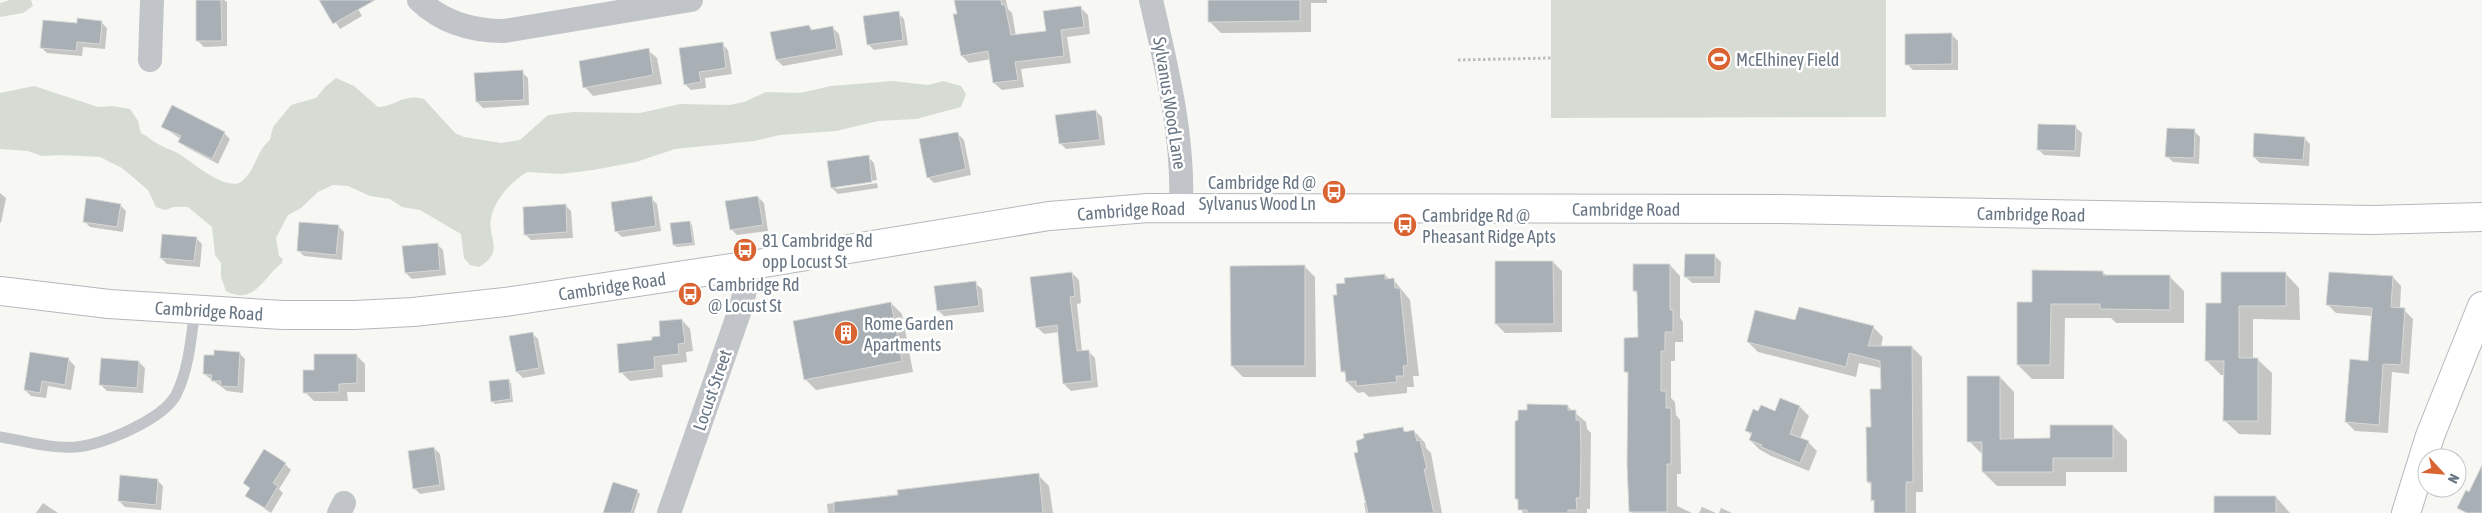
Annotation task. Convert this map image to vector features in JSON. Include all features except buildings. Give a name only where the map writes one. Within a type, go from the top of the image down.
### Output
[{"type":"main road","name":"Cambridge Road","points":[[0,291],[109,304],[292,315],[355,315],[413,312],[505,302],[751,265],[1049,216],[1115,210],[1181,208],[1771,209],[2372,220],[2482,217]]},
{"type":"main road","points":[[2406,513],[2430,436],[2482,306]]},
{"type":"street","points":[[150,60],[152,0]]},
{"type":"street","points":[[419,0],[449,20],[462,26],[489,31],[518,30],[691,0]]},
{"type":"street","name":"Sylvanus Wood Lane","points":[[1151,0],[1180,140],[1183,174],[1181,208]]},
{"type":"street","name":"Locust Street","points":[[669,513],[741,307],[751,265]]},
{"type":"lane","points":[[0,437],[53,446],[76,446],[108,438],[157,415],[171,403],[180,385],[188,361],[195,310]]},
{"type":"path","points":[[1458,60],[1551,58]]},
{"type":"shaded area","points":[[10,0],[31,0],[33,6],[23,13],[0,17],[0,3]]},
{"type":"shaded area","name":"McElhiney Field","points":[[1551,0],[1886,0],[1886,117],[1551,118]]},
{"type":"shaded area","points":[[336,78],[354,86],[378,107],[405,99],[424,99],[455,133],[464,137],[501,143],[520,140],[548,115],[573,112],[640,113],[680,104],[729,105],[744,102],[766,92],[800,93],[831,86],[893,81],[928,85],[943,81],[961,86],[966,94],[961,107],[916,119],[878,121],[836,131],[780,135],[755,141],[675,149],[636,162],[593,170],[561,174],[527,172],[510,186],[496,204],[490,225],[494,250],[487,261],[479,267],[470,265],[464,258],[461,234],[420,210],[402,207],[390,199],[370,196],[348,186],[333,185],[318,192],[301,208],[288,215],[276,238],[279,256],[283,259],[282,263],[258,288],[244,295],[236,295],[226,291],[221,277],[221,263],[215,255],[212,227],[188,207],[174,207],[165,210],[156,207],[148,190],[122,168],[100,157],[42,156],[28,151],[0,149],[0,93],[34,86],[98,107],[112,106],[130,109],[138,121],[141,133],[157,144],[181,155],[211,176],[236,184],[247,177],[265,144],[270,140],[273,127],[291,105],[316,98]]},
{"type":"place","name":"McElhiney Field","points":[[1719,59]]},
{"type":"place","name":"Cambridge Rd @ Sylvanus Wood Ln","points":[[1334,192]]},
{"type":"place","name":"Cambridge Rd @ Pheasant Ridge Apts","points":[[1405,225]]},
{"type":"place","name":"81 Cambridge Rd opp Locust St","points":[[745,250]]},
{"type":"place","name":"Cambridge Rd @ Locust St","points":[[690,294]]},
{"type":"place","name":"Rome Garden Apartments","points":[[846,333]]}]
